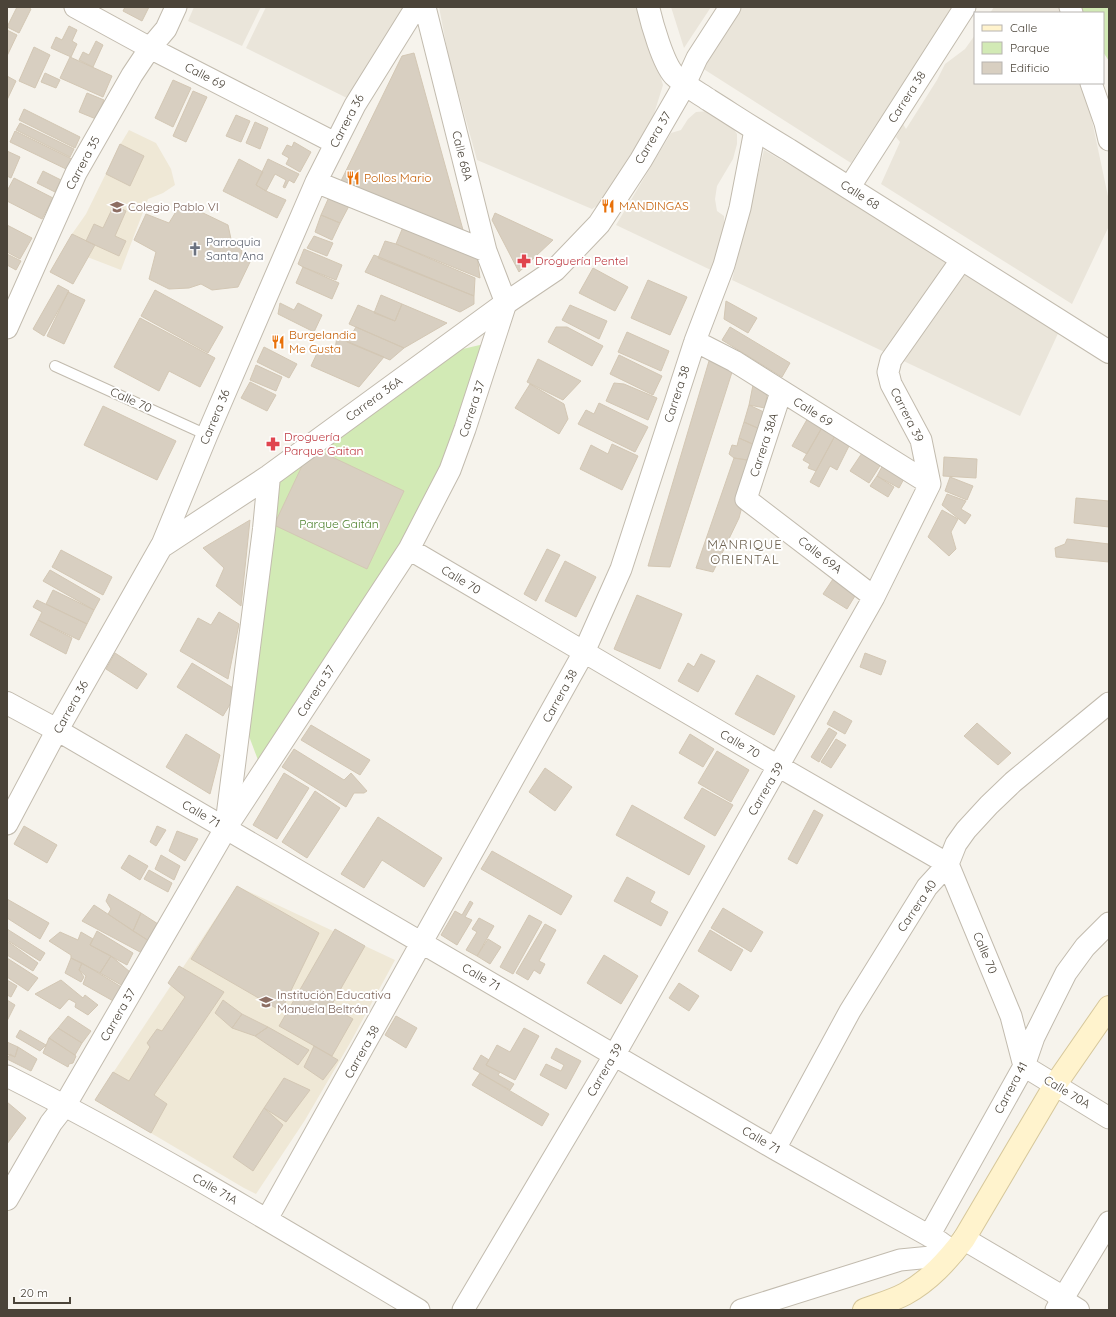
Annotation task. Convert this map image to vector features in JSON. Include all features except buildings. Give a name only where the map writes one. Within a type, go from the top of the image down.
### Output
[{"type":"main road","points":[[864,1310],[902,1302],[939,1269],[956,1249],[1055,1085],[1109,1007]]},
{"type":"street","name":"Calle 69","points":[[75,7],[150,48],[336,143]]},
{"type":"street","name":"Carrera 35","points":[[7,328],[76,174],[132,75],[150,48],[166,29],[176,7]]},
{"type":"street","name":"Carrera 36","points":[[7,824],[57,730],[161,547],[316,182],[354,104],[416,7]]},
{"type":"street","name":"Calle 68A","points":[[425,7],[486,251],[506,302]]},
{"type":"street","name":"Calle 68","points":[[648,7],[660,47],[669,67],[673,75],[685,84],[755,130],[1109,352]]},
{"type":"street","name":"Carrera 37","points":[[7,1199],[51,1123],[66,1105],[226,828],[410,549],[450,470],[466,429],[506,302],[555,270],[599,224],[641,160],[646,148],[685,84],[697,58],[730,7]]},
{"type":"street","name":"Carrera 38","points":[[849,188],[965,7]]},
{"type":"street","points":[[1091,85],[1109,98]]},
{"type":"street","points":[[1091,85],[1105,123],[1109,140]]},
{"type":"street","name":"Carrera 38","points":[[267,1219],[423,943],[584,652],[620,569],[695,341],[724,265],[740,208],[755,130]]},
{"type":"street","points":[[316,182],[486,251]]},
{"type":"street","name":"Carrera 39","points":[[463,1310],[615,1054],[874,597],[930,484],[921,440],[891,384],[888,372],[891,360],[962,259]]},
{"type":"street","name":"Carrera 36A","points":[[161,547],[268,476],[506,302]]},
{"type":"street","name":"Calle 69","points":[[695,341],[734,361],[781,392],[930,484]]},
{"type":"street","name":"Carrera 38A","points":[[746,499],[781,392]]},
{"type":"street","name":"Carrera 37","points":[[226,828],[264,529],[268,476]]},
{"type":"street","name":"Calle 69A","points":[[746,499],[874,597]]},
{"type":"street","name":"Calle 70","points":[[410,549],[778,766],[948,864],[1011,1016],[1024,1066]]},
{"type":"street","name":"Calle 71","points":[[7,703],[57,730],[226,828],[615,1054],[775,1149],[929,1236],[1054,1292],[1065,1307]]},
{"type":"street","name":"Carrera 40","points":[[775,1149],[850,1011],[928,888],[948,864],[956,844],[966,830],[1013,782],[1109,703]]},
{"type":"street","name":"Carrera 41","points":[[929,1236],[1024,1066],[1034,1037],[1066,973],[1085,947],[1109,923]]},
{"type":"street","name":"Calle 70A","points":[[1024,1066],[1109,1118]]},
{"type":"street","name":"Calle 71A","points":[[7,1076],[66,1105],[195,1177],[419,1310]]},
{"type":"street","points":[[1065,1307],[1109,1222]]},
{"type":"street","points":[[741,1310],[900,1260],[923,1257],[956,1249]]},
{"type":"lane","name":"Calle 70","points":[[55,366],[208,435]]},
{"type":"shaded area","points":[[194,7],[261,7],[242,46],[188,21]]},
{"type":"shaded area","points":[[266,7],[412,7],[353,101],[246,48]]},
{"type":"shaded area","points":[[439,7],[639,7],[663,85],[644,146],[614,195],[592,209],[477,160],[449,59]]},
{"type":"shaded area","points":[[671,7],[711,7],[684,48]]},
{"type":"shaded area","points":[[742,7],[953,7],[851,163],[702,68]]},
{"type":"shaded area","points":[[994,7],[1069,7],[1070,12],[991,12]]},
{"type":"shaded area","points":[[974,36],[974,84],[1084,84],[1109,201],[1109,226],[1072,304],[881,184],[900,142],[896,137],[903,124],[906,129],[937,80],[945,64],[965,49]]},
{"type":"shaded area","points":[[709,111],[732,127],[737,134],[737,144],[733,159],[717,186],[715,199],[717,211],[724,216],[724,234],[713,271],[616,225],[671,133],[681,130],[688,119],[696,112]]},
{"type":"shaded area","name":"Colegio Pablo VI","points":[[129,130],[156,143],[171,169],[175,185],[163,193],[148,199],[121,270],[64,248],[86,214]]},
{"type":"shaded area","points":[[764,150],[958,262],[1061,327],[1020,416],[732,280]]},
{"type":"shaded area","name":"Institución Educativa Manuela Beltrán","points":[[237,886],[395,960],[350,1043],[305,1120],[256,1194],[95,1100]]},
{"type":"green space","points":[[1072,7],[1109,7],[1109,61],[1104,54],[1104,12],[1075,12]]},
{"type":"green space","name":"Parque Gaitán","points":[[484,344],[434,502],[258,760],[241,715],[269,476],[318,455],[433,356]]},
{"type":"place","name":"Pollos Mario","points":[[353,178]]},
{"type":"place","name":"MANDINGAS","points":[[608,206]]},
{"type":"place","name":"Colegio Pablo VI","points":[[117,207]]},
{"type":"place","name":"Parroquia Santa Ana","points":[[195,249]]},
{"type":"place","name":"Droguería Pentel","points":[[524,261]]},
{"type":"place","name":"Burgelandia Me Gusta","points":[[278,342]]},
{"type":"place","name":"Droguería Parque Gaitan","points":[[273,444]]},
{"type":"place","name":"Institución Educativa Manuela Beltrán","points":[[266,1002]]},
{"type":"district","name":"MANRIQUE ORIENTAL","points":[[745,552]]}]
